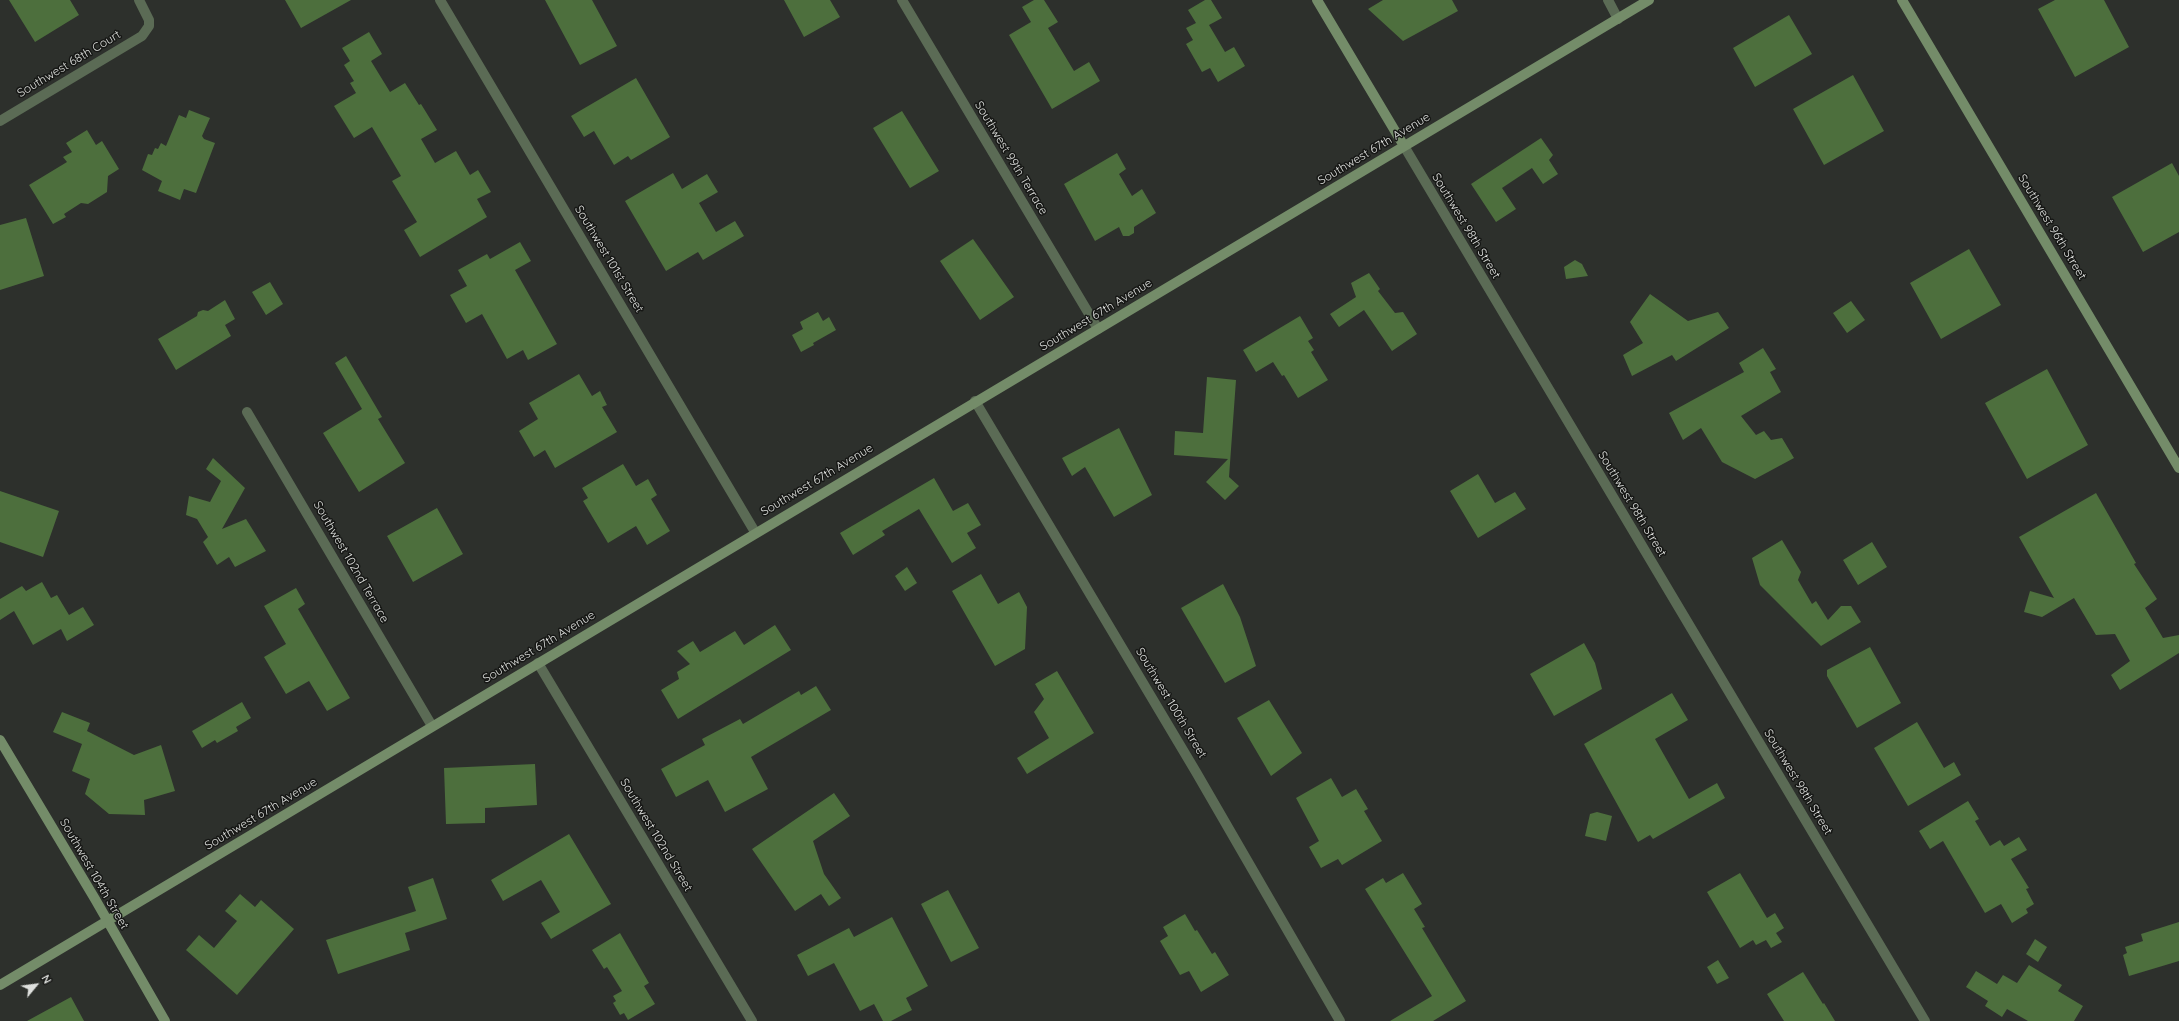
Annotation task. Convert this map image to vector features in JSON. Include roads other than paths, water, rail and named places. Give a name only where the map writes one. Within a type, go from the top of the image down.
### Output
[{"type":"main road","name":"Southwest 98th Street","points":[[1317,0],[1404,146]]},
{"type":"main road","name":"Southwest 67th Avenue","points":[[0,985],[108,922],[755,532],[1648,0]]},
{"type":"main road","name":"Southwest 96th Street","points":[[1902,0],[2179,468]]},
{"type":"main road","name":"Southwest 104th Street","points":[[0,740],[165,1021]]},
{"type":"street","name":"Southwest 68th Court","points":[[0,121],[142,36],[149,26],[146,12],[139,0]]},
{"type":"street","name":"Southwest 101st Street","points":[[440,0],[755,532]]},
{"type":"street","name":"Southwest 99th Terrace","points":[[902,0],[1098,329]]},
{"type":"street","points":[[1608,0],[1618,19]]},
{"type":"street","name":"Southwest 98th Street","points":[[1404,146],[1925,1021]]},
{"type":"street","name":"Southwest 100th Street","points":[[975,402],[1196,772],[1340,1021]]},
{"type":"street","name":"Southwest 102nd Terrace","points":[[247,412],[432,726]]},
{"type":"street","name":"Southwest 102nd Street","points":[[538,663],[752,1021]]}]
